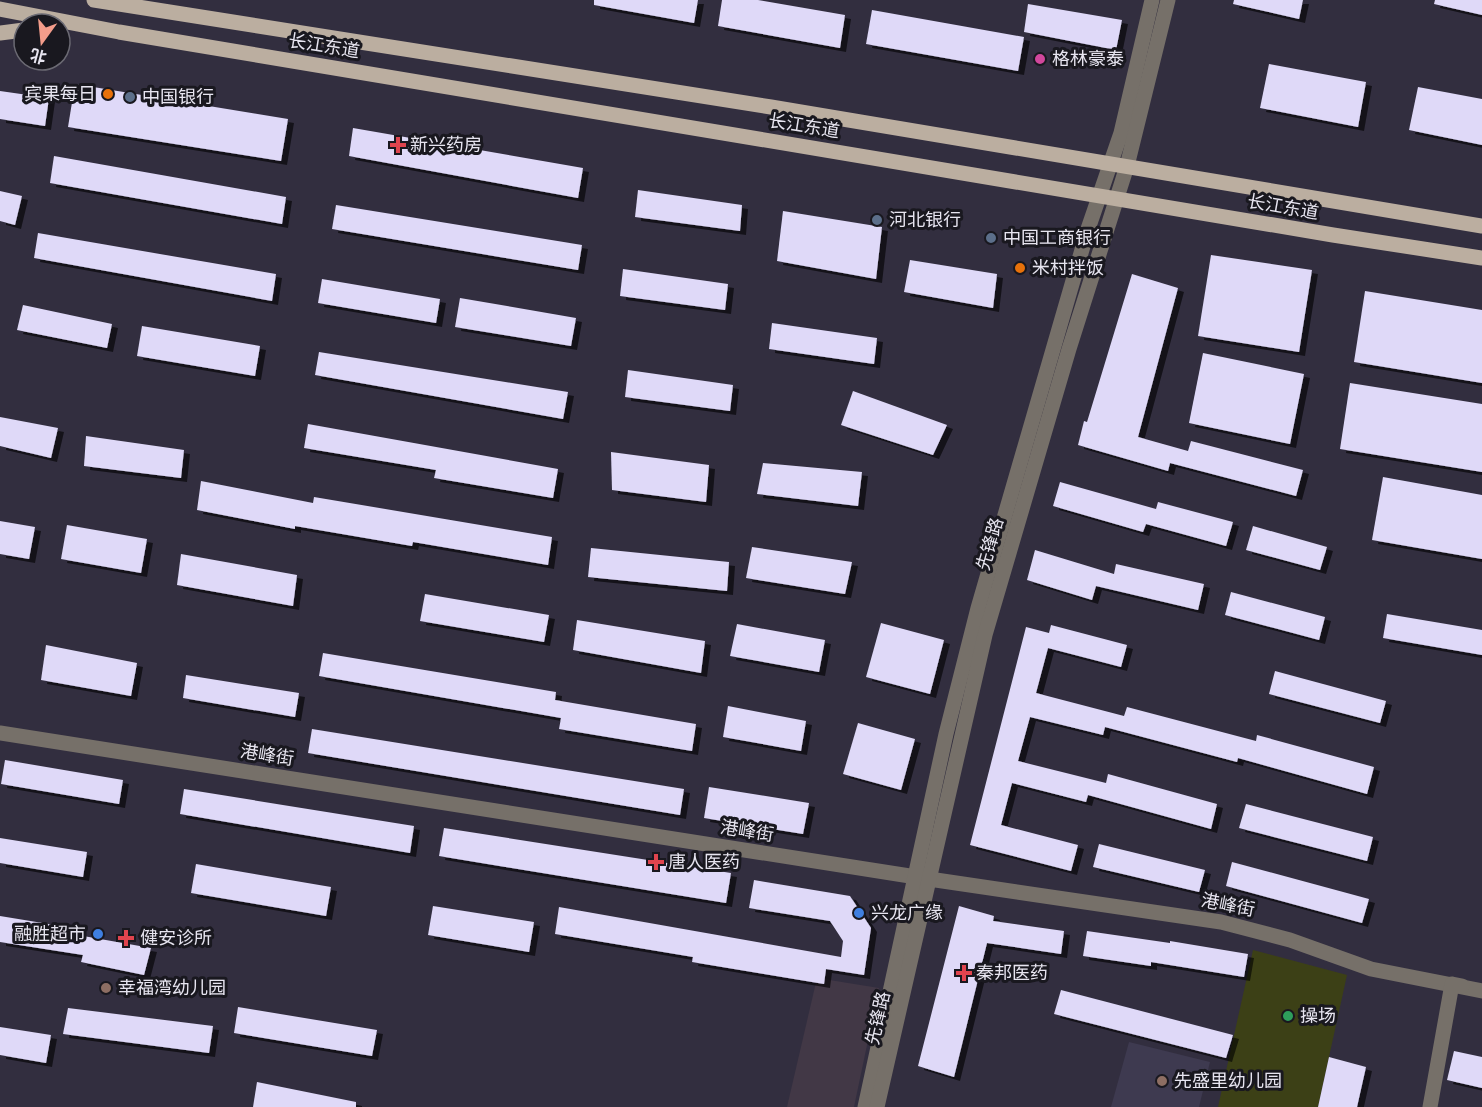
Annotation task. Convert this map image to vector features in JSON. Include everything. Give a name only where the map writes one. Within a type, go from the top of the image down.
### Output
[{"type":"main road","points":[[94,0],[122,5]]},
{"type":"main road","points":[[106,0],[122,5]]},
{"type":"main road","name":"长江东道","points":[[122,5],[1112,163],[1482,226]]},
{"type":"main road","points":[[0,9],[119,32]]},
{"type":"main road","points":[[72,30],[119,32]]},
{"type":"main road","name":"长江东道","points":[[119,32],[1482,258]]},
{"type":"street","points":[[865,1107],[922,878],[978,608],[1088,229],[1112,163],[1152,0]]},
{"type":"street","name":"先锋路","points":[[878,1107],[922,878],[1004,567],[1101,242],[1118,198],[1127,166],[1168,0]]},
{"type":"street","name":"港峰街","points":[[0,733],[922,878],[1221,922],[1290,939],[1371,969],[1482,991]]},
{"type":"street","points":[[1430,1107],[1452,984]]},
{"type":"shaded area","points":[[817,978],[879,988],[854,1107],[787,1107]]},
{"type":"shaded area","name":"先盛里幼儿园","points":[[1129,1042],[1210,1062],[1199,1107],[1111,1107]]},
{"type":"green space","name":"操场","points":[[1253,950],[1347,975],[1318,1107],[1218,1107]]},
{"type":"building","points":[[594,0],[698,0],[694,23],[594,5]]},
{"type":"building","points":[[722,0],[758,0],[845,15],[840,48],[718,26]]},
{"type":"building","points":[[1234,0],[1303,0],[1299,19],[1233,4]]},
{"type":"building","points":[[1435,0],[1482,0],[1482,15],[1434,4]]},
{"type":"building","points":[[1028,4],[1122,20],[1116,50],[1024,32]]},
{"type":"building","points":[[872,10],[1024,37],[1018,71],[866,44]]},
{"type":"building","points":[[1269,64],[1366,82],[1358,127],[1260,108]]},
{"type":"building","points":[[75,84],[288,119],[281,161],[68,127]]},
{"type":"building","points":[[1418,87],[1482,99],[1482,145],[1409,130]]},
{"type":"building","points":[[0,91],[49,98],[45,126],[0,119]]},
{"type":"building","points":[[353,128],[583,168],[578,198],[349,156]]},
{"type":"building","points":[[54,156],[286,197],[282,224],[50,183]]},
{"type":"building","points":[[638,190],[742,205],[740,231],[635,217]]},
{"type":"building","points":[[0,191],[22,196],[15,225],[0,221]]},
{"type":"building","points":[[336,205],[582,245],[578,270],[332,229]]},
{"type":"building","points":[[783,211],[882,227],[876,279],[777,261]]},
{"type":"building","points":[[38,233],[276,274],[272,301],[34,258]]},
{"type":"building","points":[[1211,255],[1312,270],[1299,352],[1198,336]]},
{"type":"building","points":[[910,260],[997,274],[993,308],[904,292]]},
{"type":"building","points":[[623,269],[728,284],[725,310],[620,296]]},
{"type":"building","points":[[1132,274],[1178,288],[1138,437],[1188,451],[1191,441],[1303,470],[1296,496],[1170,463],[1168,471],[1078,445]]},
{"type":"building","points":[[322,279],[440,299],[436,323],[318,303]]},
{"type":"building","points":[[1365,291],[1482,310],[1482,383],[1354,362]]},
{"type":"building","points":[[460,298],[576,318],[571,346],[455,327]]},
{"type":"building","points":[[23,305],[112,324],[107,348],[17,330]]},
{"type":"building","points":[[772,323],[877,338],[874,364],[769,349]]},
{"type":"building","points":[[142,326],[260,346],[255,376],[137,356]]},
{"type":"building","points":[[319,352],[568,392],[563,419],[315,375]]},
{"type":"building","points":[[1203,353],[1304,374],[1290,444],[1189,423]]},
{"type":"building","points":[[628,370],[733,385],[730,411],[625,397]]},
{"type":"building","points":[[1350,383],[1482,404],[1482,472],[1340,449]]},
{"type":"building","points":[[853,391],[947,425],[933,455],[841,425]]},
{"type":"building","points":[[0,417],[58,428],[51,458],[0,446]]},
{"type":"building","points":[[308,424],[558,469],[553,498],[434,478],[436,470],[304,448]]},
{"type":"building","points":[[86,436],[184,450],[181,478],[84,466]]},
{"type":"building","points":[[611,452],[709,465],[706,502],[612,490]]},
{"type":"building","points":[[763,463],[862,472],[858,506],[757,494]]},
{"type":"building","points":[[1383,477],[1482,495],[1482,559],[1372,540]]},
{"type":"building","points":[[201,481],[313,503],[314,497],[552,537],[548,565],[413,542],[412,546],[295,526],[295,529],[197,510]]},
{"type":"building","points":[[1060,482],[1156,509],[1158,502],[1233,522],[1226,546],[1146,524],[1143,532],[1053,506]]},
{"type":"building","points":[[0,521],[35,527],[29,559],[0,554]]},
{"type":"building","points":[[67,525],[147,539],[141,573],[61,559]]},
{"type":"building","points":[[1253,526],[1327,547],[1320,570],[1246,550]]},
{"type":"building","points":[[752,547],[852,562],[845,594],[746,578]]},
{"type":"building","points":[[591,548],[729,562],[727,591],[588,577]]},
{"type":"building","points":[[1035,550],[1114,574],[1116,564],[1204,584],[1198,610],[1096,586],[1092,600],[1027,580]]},
{"type":"building","points":[[181,554],[297,575],[293,606],[177,585]]},
{"type":"building","points":[[1231,592],[1325,617],[1319,640],[1225,615]]},
{"type":"building","points":[[425,594],[549,615],[544,642],[420,621]]},
{"type":"building","points":[[1387,614],[1482,630],[1482,655],[1383,638]]},
{"type":"building","points":[[577,620],[705,641],[701,673],[573,650]]},
{"type":"building","points":[[881,623],[944,640],[930,694],[866,677]]},
{"type":"building","points":[[737,624],[825,640],[819,672],[730,656]]},
{"type":"building","points":[[1051,625],[1127,645],[1121,667],[1048,648],[1036,693],[1124,716],[1127,707],[1256,741],[1257,735],[1374,767],[1367,794],[1238,758],[1237,762],[1105,727],[1103,735],[1030,717],[1018,761],[1106,783],[1108,774],[1217,804],[1211,829],[1088,795],[1086,802],[1012,783],[1001,825],[1078,845],[1071,871],[970,845],[1026,627],[1049,633]]},
{"type":"building","points":[[46,645],[137,663],[131,696],[41,680]]},
{"type":"building","points":[[323,653],[556,692],[555,700],[696,724],[692,751],[559,729],[561,718],[319,676]]},
{"type":"building","points":[[1275,671],[1386,701],[1380,723],[1269,694]]},
{"type":"building","points":[[186,675],[299,693],[295,717],[183,698]]},
{"type":"building","points":[[728,706],[806,721],[801,751],[723,737]]},
{"type":"building","points":[[858,723],[915,739],[901,790],[843,774]]},
{"type":"building","points":[[312,729],[684,789],[680,815],[308,753]]},
{"type":"building","points":[[5,760],[123,780],[119,804],[1,784]]},
{"type":"building","points":[[709,787],[809,803],[803,834],[704,818]]},
{"type":"building","points":[[184,789],[414,826],[410,853],[180,814]]},
{"type":"building","points":[[1246,804],[1373,837],[1367,861],[1239,828]]},
{"type":"building","points":[[444,828],[731,873],[726,903],[439,856]]},
{"type":"building","points":[[0,838],[87,852],[83,877],[0,863]]},
{"type":"building","points":[[1099,844],[1205,870],[1199,892],[1093,867]]},
{"type":"building","points":[[1232,862],[1369,899],[1362,923],[1226,886]]},
{"type":"building","points":[[196,864],[331,887],[326,916],[191,893]]},
{"type":"building","points":[[754,880],[850,896],[871,928],[864,975],[826,969],[824,984],[692,962],[693,957],[555,934],[559,907],[841,957],[843,941],[830,921],[749,908]]},
{"type":"building","points":[[433,906],[534,922],[529,952],[428,935]]},
{"type":"building","points":[[959,906],[994,916],[993,921],[1064,931],[1061,954],[987,943],[954,1077],[918,1066]]},
{"type":"building","points":[[0,916],[73,928],[72,934],[151,948],[144,975],[81,962],[83,955],[0,942]]},
{"type":"building","points":[[1087,931],[1170,943],[1170,941],[1248,954],[1244,977],[1151,962],[1151,966],[1083,956]]},
{"type":"building","points":[[1061,990],[1233,1035],[1226,1058],[1054,1014]]},
{"type":"building","points":[[238,1007],[377,1030],[372,1056],[234,1033]]},
{"type":"building","points":[[68,1008],[213,1026],[209,1053],[63,1034]]},
{"type":"building","points":[[0,1027],[51,1035],[46,1063],[0,1055]]},
{"type":"building","points":[[1454,1051],[1482,1057],[1482,1088],[1447,1080]]},
{"type":"building","points":[[1329,1057],[1366,1067],[1357,1107],[1318,1107]]},
{"type":"building","points":[[257,1082],[356,1102],[356,1107],[253,1107]]},
{"type":"place","name":"格林豪泰","points":[[1040,59]]},
{"type":"place","name":"宾果每日","points":[[108,94]]},
{"type":"place","name":"中国银行","points":[[130,97]]},
{"type":"place","name":"新兴药房","points":[[398,145]]},
{"type":"place","name":"河北银行","points":[[877,220]]},
{"type":"place","name":"中国工商银行","points":[[991,238]]},
{"type":"place","name":"米村拌饭","points":[[1020,268]]},
{"type":"place","name":"唐人医药","points":[[656,862]]},
{"type":"place","name":"兴龙广缘","points":[[859,913]]},
{"type":"place","name":"融胜超市","points":[[98,934]]},
{"type":"place","name":"健安诊所","points":[[126,938]]},
{"type":"place","name":"秦邦医药","points":[[964,973]]},
{"type":"place","name":"幸福湾幼儿园","points":[[106,988]]},
{"type":"place","name":"操场","points":[[1288,1016]]},
{"type":"place","name":"先盛里幼儿园","points":[[1162,1081]]}]
